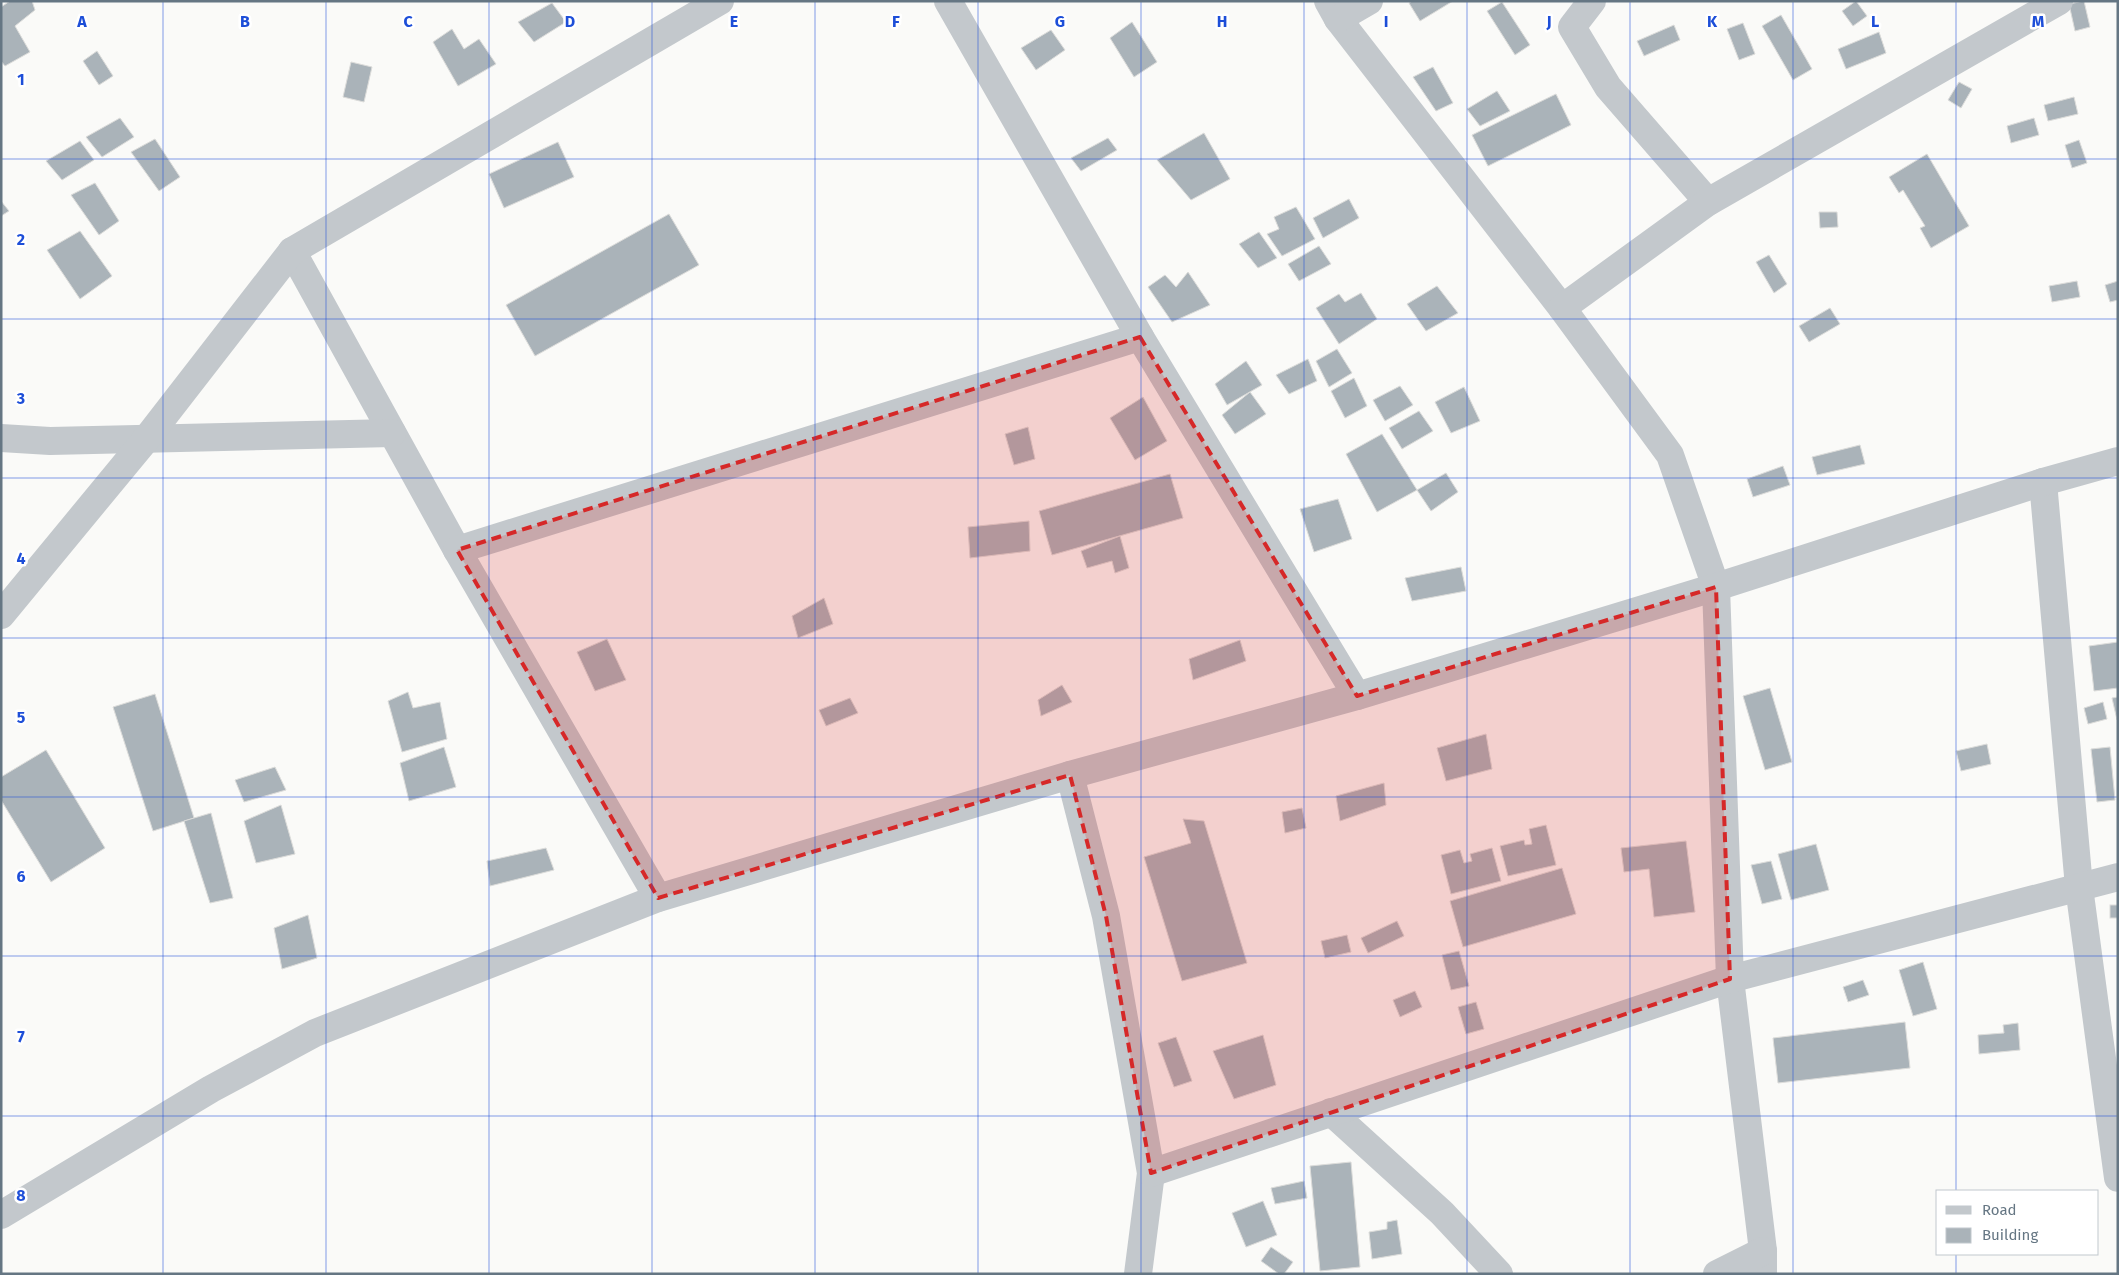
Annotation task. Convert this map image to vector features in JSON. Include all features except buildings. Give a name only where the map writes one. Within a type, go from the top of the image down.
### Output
[{"type":"street","points":[[1,615],[147,438],[292,251],[720,1]]},
{"type":"street","points":[[948,1],[1140,337],[1358,696]]},
{"type":"street","points":[[1369,1],[1333,10],[1562,308],[1670,455],[1716,587],[1730,979],[1763,1262],[1716,1274]]},
{"type":"street","points":[[1592,1],[1572,27],[1608,87],[1708,202]]},
{"type":"street","points":[[1562,308],[1708,202],[2059,1]]},
{"type":"street","points":[[292,251],[457,550],[658,898]]},
{"type":"street","points":[[457,550],[1140,337]]},
{"type":"street","points":[[1,438],[50,441],[392,433]]},
{"type":"street","points":[[1,1215],[211,1089],[315,1033],[658,898],[1070,775],[1358,696],[1716,587],[2043,482],[2118,461]]},
{"type":"street","points":[[2043,482],[2078,887],[2118,1178]]},
{"type":"street","points":[[1070,775],[1106,916],[1151,1173],[1138,1274]]},
{"type":"street","points":[[1151,1173],[1730,979],[2118,877]]},
{"type":"street","points":[[1331,1112],[1442,1213],[1499,1274]]},
{"type":"highlighted area","points":[[1140,337],[1357,696],[1716,587],[1730,979],[1151,1173],[1106,916],[1070,775],[658,898],[457,550]]}]
